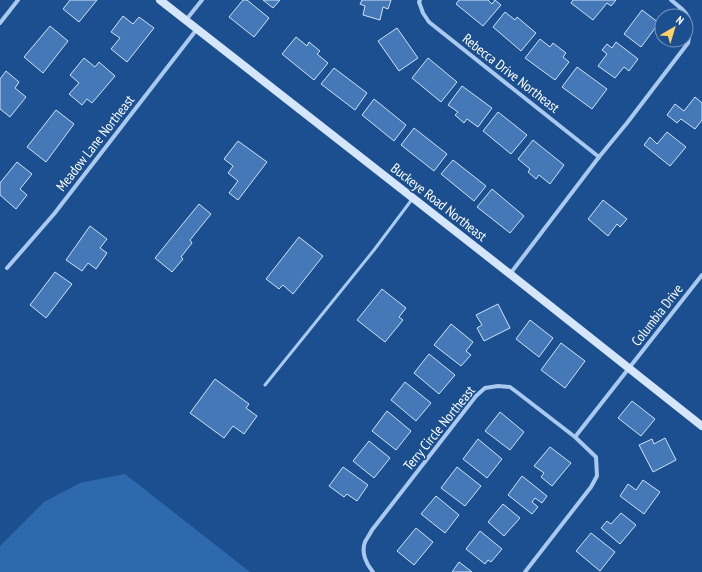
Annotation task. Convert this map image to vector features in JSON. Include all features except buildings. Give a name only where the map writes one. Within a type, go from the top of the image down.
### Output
[{"type":"street","points":[[0,24],[18,0]]},
{"type":"street","name":"Buckeye Road Northeast","points":[[160,0],[702,426]]},
{"type":"street","points":[[186,21],[202,0]]},
{"type":"street","name":"Rebecca Drive Northeast","points":[[420,0],[419,2],[429,22],[599,157]]},
{"type":"street","points":[[510,274],[688,43],[691,28],[688,16],[671,0]]},
{"type":"street","name":"Meadow Lane Northeast","points":[[7,268],[54,214],[197,29]]},
{"type":"street","name":"Columbia Drive","points":[[628,368],[655,336],[702,275]]},
{"type":"street","points":[[575,437],[628,368]]},
{"type":"street","name":"Terry Circle Northeast","points":[[373,572],[364,557],[364,543],[372,530],[476,396],[485,388],[498,386],[510,387],[534,404],[575,437],[596,457],[597,476],[585,495],[525,572]]},
{"type":"lane","points":[[264,385],[374,250],[412,198]]},
{"type":"shaded area","points":[[125,474],[250,572],[0,572],[0,546],[44,502],[80,483]]}]
